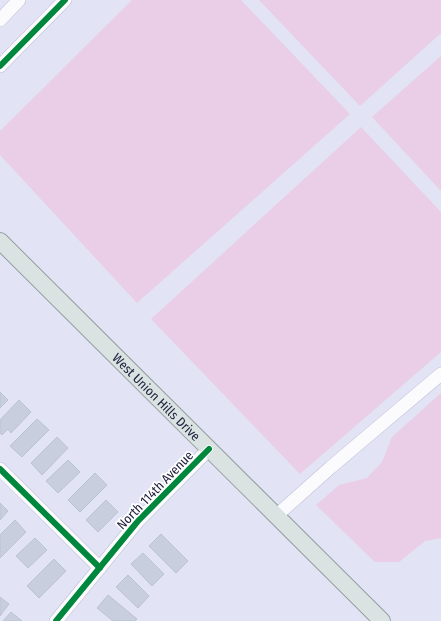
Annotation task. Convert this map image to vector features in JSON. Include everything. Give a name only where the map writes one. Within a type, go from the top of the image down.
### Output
[{"type":"main road","name":"West Union Hills Drive","points":[[0,241],[382,621]]},
{"type":"street","points":[[0,20],[19,0]]},
{"type":"street","points":[[0,66],[65,0]]},
{"type":"street","points":[[276,516],[331,467],[441,374]]},
{"type":"street","name":"North 114th Avenue","points":[[56,621],[141,518],[209,449]]},
{"type":"street","points":[[0,469],[100,568]]},
{"type":"shaded area","points":[[132,0],[241,0],[350,114],[137,303],[0,155],[0,131]]},
{"type":"shaded area","points":[[259,0],[441,0],[441,33],[360,106]]},
{"type":"shaded area","points":[[441,56],[441,191],[372,117]]},
{"type":"shaded area","points":[[361,127],[441,212],[441,352],[300,474],[151,319]]},
{"type":"shaded area","points":[[441,393],[441,538],[425,541],[399,562],[375,562],[316,505],[339,485],[367,478],[382,462],[392,437]]},
{"type":"building","points":[[0,392],[8,400],[0,408]]},
{"type":"building","points":[[19,400],[31,412],[11,433],[8,429],[2,435],[0,433],[0,420]]},
{"type":"building","points":[[37,419],[49,430],[22,457],[10,446]]},
{"type":"building","points":[[57,437],[68,448],[42,475],[31,463]]},
{"type":"building","points":[[68,460],[80,472],[58,493],[46,481]]},
{"type":"building","points":[[95,473],[107,485],[80,512],[68,500]]},
{"type":"building","points":[[106,500],[118,512],[98,532],[86,520]]},
{"type":"building","points":[[0,503],[8,511],[0,520]]},
{"type":"building","points":[[15,520],[26,532],[0,558],[0,535]]},
{"type":"building","points":[[161,534],[188,561],[176,573],[149,546]]},
{"type":"building","points":[[35,538],[47,550],[28,568],[16,556]]},
{"type":"building","points":[[143,553],[164,574],[152,586],[131,564]]},
{"type":"building","points":[[54,559],[66,571],[39,598],[27,586]]},
{"type":"building","points":[[128,575],[149,596],[138,608],[116,587]]},
{"type":"building","points":[[108,595],[137,619],[135,621],[113,621],[97,608]]},
{"type":"building","points":[[0,597],[9,604],[0,616]]},
{"type":"building","points":[[11,612],[22,621],[3,621]]},
{"type":"cycle path","points":[[0,66],[65,0]]},
{"type":"cycle path","points":[[56,621],[138,521],[209,449]]},
{"type":"cycle path","points":[[0,469],[100,568]]}]
